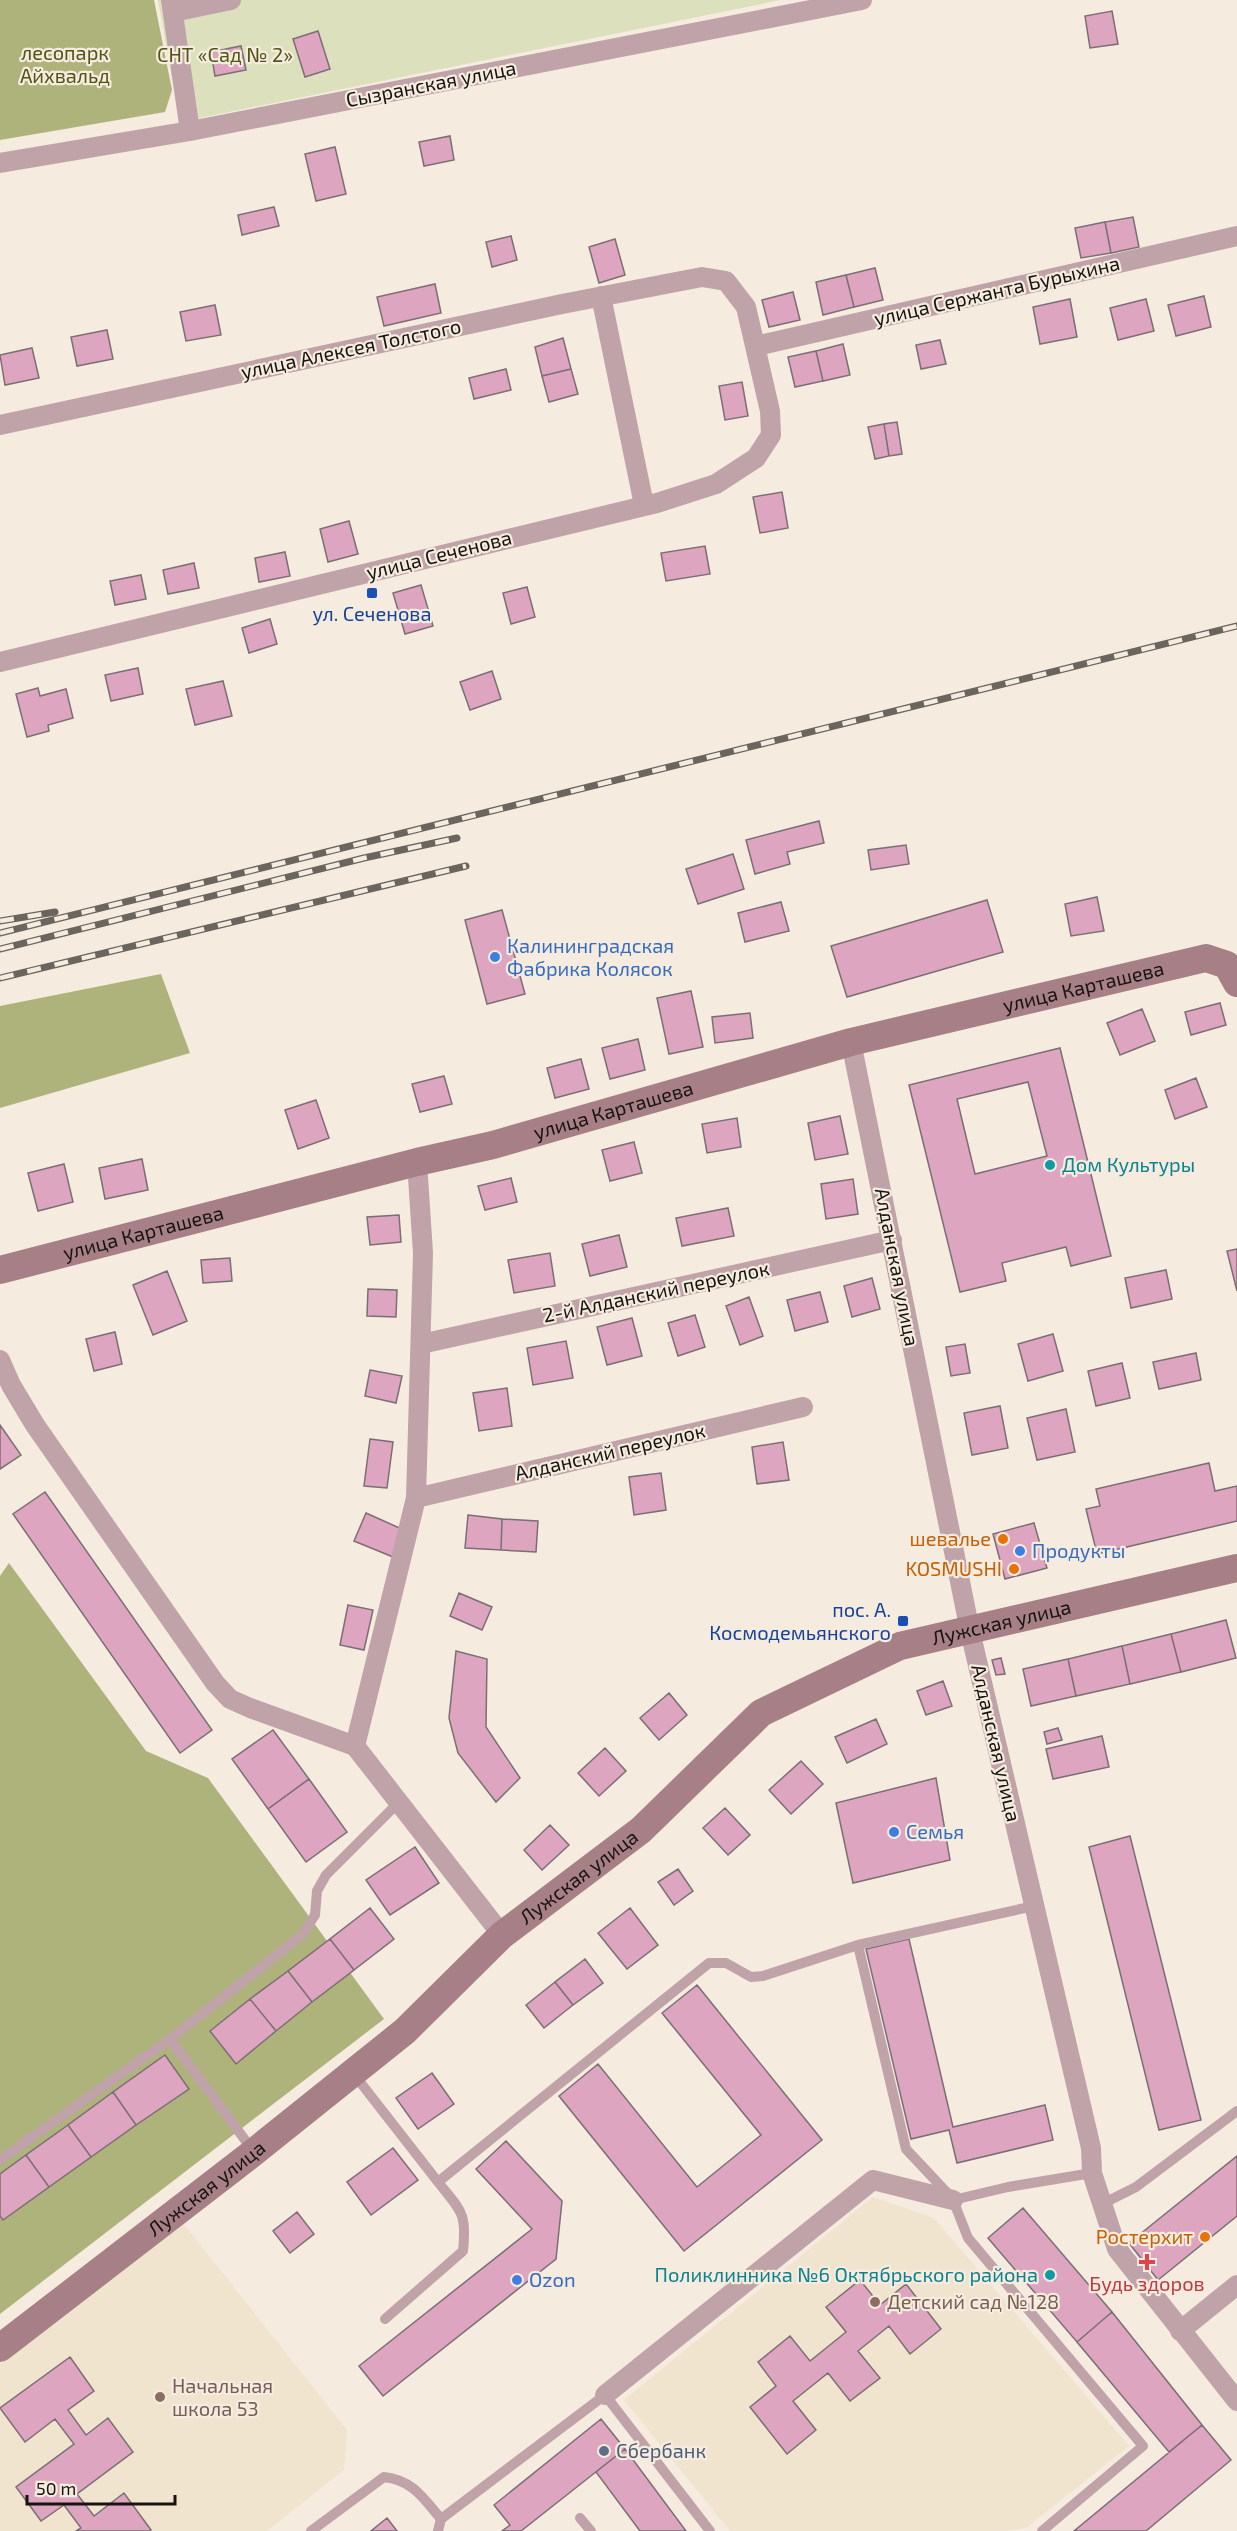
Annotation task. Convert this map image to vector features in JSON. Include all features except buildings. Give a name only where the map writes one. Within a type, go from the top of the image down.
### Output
[{"type":"street","points":[[190,131],[172,6],[231,0]]},
{"type":"street","name":"Сызранская улица","points":[[0,163],[190,131],[767,9],[862,0]]},
{"type":"street","name":"улица Сержанта Бурыхина","points":[[756,346],[1237,236]]},
{"type":"street","name":"улица Сеченова","points":[[0,662],[644,506],[716,484],[756,459],[771,435],[771,411],[747,307],[726,281],[702,277]]},
{"type":"street","name":"улица Алексея Толстого","points":[[0,424],[601,296],[702,277]]},
{"type":"street","points":[[601,296],[644,506]]},
{"type":"street","name":"улица Карташева","points":[[0,1270],[417,1162],[493,1145],[851,1042],[1206,958],[1234,969]]},
{"type":"street","name":"Алданская улица","points":[[851,1042],[970,1631],[1091,2148],[1092,2172],[1117,2249],[1237,2401]]},
{"type":"street","points":[[355,1746],[416,1498],[423,1253],[417,1162]]},
{"type":"street","name":"2-й Алданский переулок","points":[[421,1344],[892,1240]]},
{"type":"street","points":[[0,1359],[11,1385],[35,1425],[215,1683],[230,1699],[355,1746],[502,1935]]},
{"type":"street","name":"Алданский переулок","points":[[416,1498],[803,1407]]},
{"type":"street","name":"Лужская улица","points":[[0,2348],[254,2152],[405,2031],[502,1935],[641,1830],[761,1713],[900,1646],[1237,1568]]},
{"type":"street","points":[[605,2395],[873,2180],[954,2200]]},
{"type":"street","points":[[1180,2331],[1237,2285]]},
{"type":"lane","points":[[0,2160],[170,2039],[302,1935],[315,1915],[317,1891],[326,1875],[399,1802]]},
{"type":"lane","points":[[438,2182],[709,1963],[726,1963],[752,1977],[763,1976],[858,1945],[1034,1906]]},
{"type":"lane","points":[[858,1945],[906,2149],[954,2200],[968,2238],[1143,2446],[1042,2531]]},
{"type":"lane","points":[[170,2039],[254,2152]]},
{"type":"lane","points":[[353,2073],[460,2209],[466,2225],[463,2251],[385,2319]]},
{"type":"lane","points":[[1102,2204],[1136,2187],[1237,2111]]},
{"type":"lane","points":[[954,2200],[1008,2187],[1092,2172]]},
{"type":"lane","points":[[438,2531],[441,2519],[605,2395],[710,2531]]},
{"type":"lane","points":[[311,2531],[384,2477],[399,2478],[413,2487],[441,2519]]},
{"type":"lane","points":[[580,2518],[591,2531]]},
{"type":"shaded area","name":"Детский сад №128","points":[[873,2197],[934,2218],[1129,2446],[1026,2528],[1002,2531],[730,2531],[624,2400]]},
{"type":"shaded area","name":"Начальная школа 53","points":[[184,2224],[347,2430],[344,2470],[267,2531],[0,2531],[0,2363]]},
{"type":"green space","name":"лесопарк Айхвальд","points":[[0,0],[154,0],[172,90],[165,112],[0,140]]},
{"type":"green space","name":"СНТ «Сад № 2»","points":[[158,0],[781,0],[180,122]]},
{"type":"green space","points":[[161,974],[190,1053],[0,1108],[0,1006]]},
{"type":"green space","points":[[9,1563],[146,1751],[208,1778],[384,2019],[0,2314],[0,1576]]},
{"type":"railway","points":[[0,933],[1237,626]]},
{"type":"railway","points":[[0,949],[364,858],[457,838]]},
{"type":"railway","points":[[0,978],[466,866]]},
{"type":"railway","points":[[0,921],[55,912]]},
{"type":"place","name":"ул. Сеченова","points":[[372,593]]},
{"type":"place","name":"Калининградская Фабрика Колясок","points":[[495,957]]},
{"type":"place","name":"Дом Культуры","points":[[1050,1165]]},
{"type":"place","name":"шевалье","points":[[1003,1539]]},
{"type":"place","name":"Продукты","points":[[1020,1551]]},
{"type":"place","name":"KOSMUSHI","points":[[1014,1569]]},
{"type":"place","name":"пос. А. Космодемьянского","points":[[903,1621]]},
{"type":"place","name":"Семья","points":[[894,1832]]},
{"type":"place","name":"Ростерхит","points":[[1205,2237]]},
{"type":"place","name":"Будь здоров","points":[[1147,2262]]},
{"type":"place","name":"Поликлинника №6 Октябрьского района","points":[[1050,2275]]},
{"type":"place","name":"Ozon","points":[[517,2280]]},
{"type":"place","name":"Детский сад №128","points":[[875,2302]]},
{"type":"place","name":"Начальная школа 53","points":[[160,2397]]},
{"type":"place","name":"Сбербанк","points":[[604,2451]]}]
